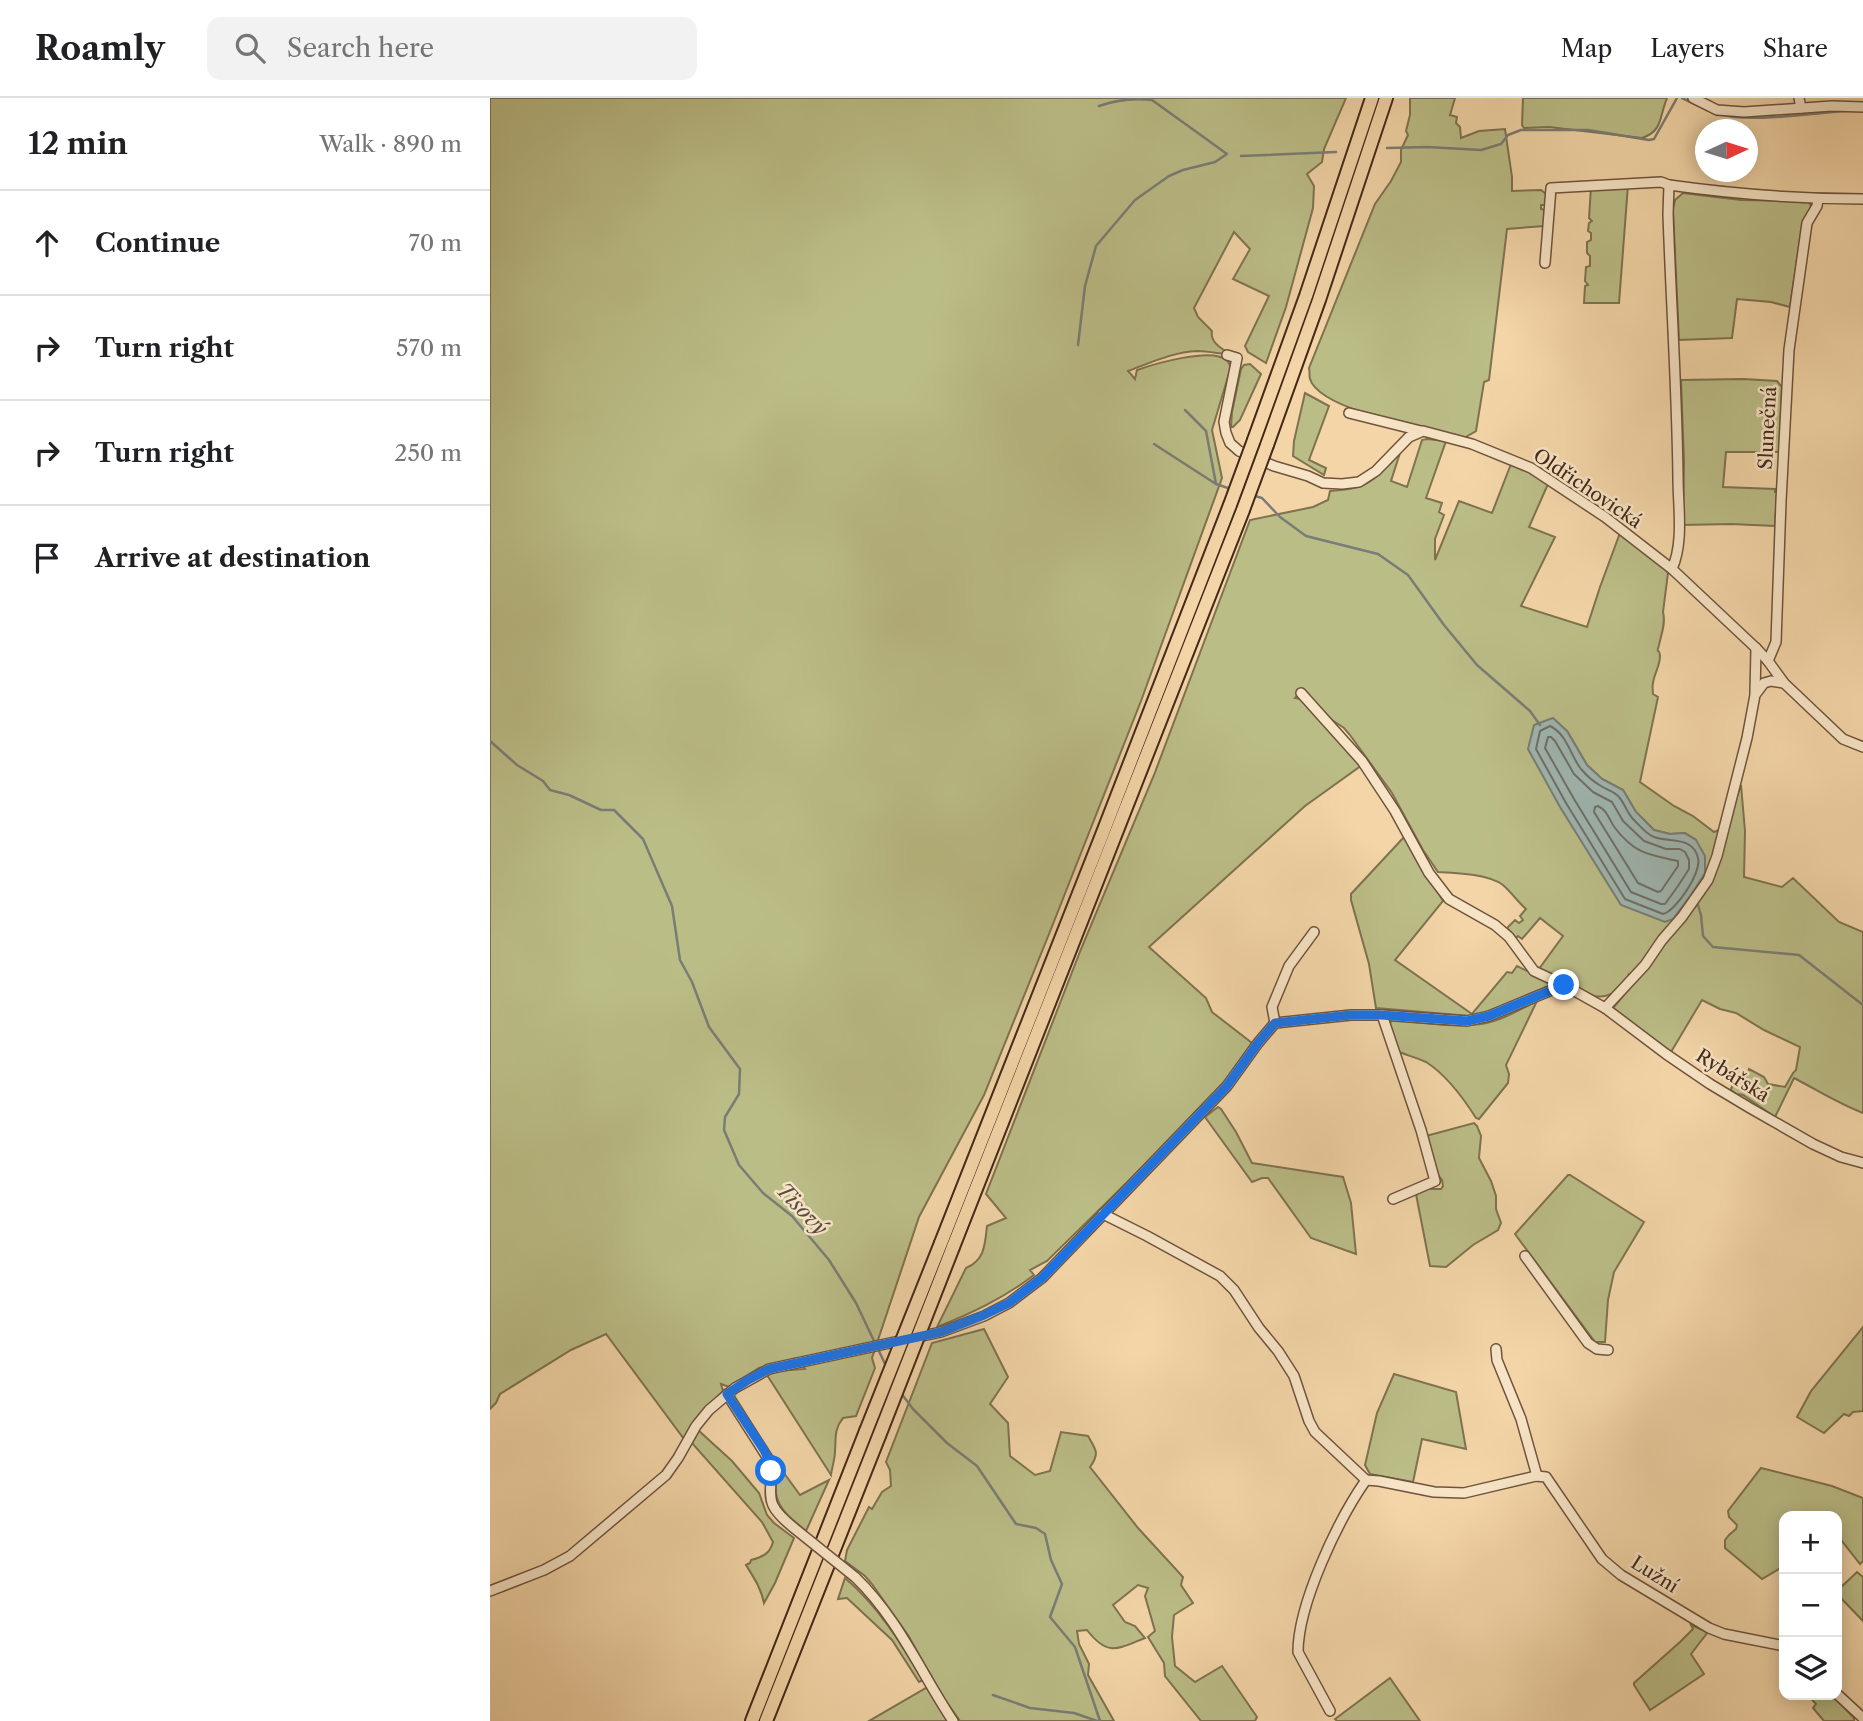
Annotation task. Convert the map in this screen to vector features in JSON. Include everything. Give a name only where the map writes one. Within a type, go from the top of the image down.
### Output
[{"type":"highway","points":[[1261,443],[1306,296],[1372,98]]},
{"type":"highway","points":[[766,1721],[873,1433],[1323,287],[1386,98]]},
{"type":"highway","points":[[752,1721],[873,1433]]},
{"type":"street","points":[[1693,98],[1717,110],[1744,112],[1832,106],[1863,107]]},
{"type":"street","points":[[1799,98],[1801,108]]},
{"type":"street","points":[[1545,263],[1550,188],[1661,182],[1725,193],[1863,199]]},
{"type":"street","points":[[1669,185],[1679,532],[1677,558],[1672,569]]},
{"type":"street","name":"Slunečná","points":[[1768,661],[1776,642],[1789,350],[1807,223],[1818,199]]},
{"type":"street","points":[[1227,355],[1237,358],[1224,422],[1226,433],[1230,443],[1251,457],[1324,483],[1359,482],[1376,471],[1409,437],[1423,431]]},
{"type":"street","name":"Oldřichovická","points":[[1349,413],[1472,444],[1531,468],[1605,517],[1672,569],[1756,648],[1784,683],[1843,739],[1863,747]]},
{"type":"street","points":[[1755,695],[1756,648]]},
{"type":"street","points":[[1605,1008],[1645,965],[1708,880],[1717,856],[1755,695],[1758,688],[1771,681],[1784,683]]},
{"type":"street","name":"Rybářská","points":[[1301,693],[1362,761],[1395,811],[1429,873],[1449,899],[1495,925],[1509,937],[1535,971],[1593,1000],[1710,1084],[1813,1144],[1841,1157],[1863,1163]]},
{"type":"street","points":[[1275,1023],[1272,1007],[1289,966],[1314,932]]},
{"type":"street","points":[[490,1591],[544,1570],[570,1556],[666,1475],[702,1418],[727,1394],[748,1380],[769,1369],[941,1332],[1009,1303],[1042,1278],[1227,1086],[1275,1023],[1351,1015],[1467,1021],[1489,1016],[1564,985]]},
{"type":"street","points":[[1381,1015],[1421,1130],[1435,1181],[1393,1199]]},
{"type":"street","points":[[1103,1214],[1220,1276],[1238,1296],[1294,1376],[1315,1432],[1366,1480],[1434,1492],[1464,1493],[1541,1476]]},
{"type":"street","points":[[1525,1256],[1588,1343],[1597,1349],[1608,1350]]},
{"type":"street","name":"Lužní","points":[[1496,1349],[1497,1360],[1541,1476],[1602,1559],[1621,1575],[1709,1628],[1724,1634],[1779,1645]]},
{"type":"street","points":[[727,1394],[769,1460],[769,1496],[772,1506],[779,1516],[867,1589],[907,1643],[953,1721]]},
{"type":"street","points":[[1330,1712],[1298,1652],[1298,1644],[1304,1614],[1317,1576],[1339,1526],[1366,1480]]},
{"type":"street","points":[[1842,1698],[1863,1718]]},
{"type":"green space","points":[[490,98],[1346,98],[1324,149],[1322,162],[1307,174],[1314,186],[1313,208],[1286,307],[1266,363],[1248,352],[1245,346],[1269,296],[1233,279],[1250,249],[1234,232],[1194,308],[1198,317],[1212,331],[1214,341],[1227,352],[1179,353],[1128,371],[1135,379],[1137,370],[1196,356],[1219,356],[1228,362],[1230,370],[1212,430],[1222,478],[1141,701],[984,1095],[919,1217],[872,1358],[875,1368],[856,1416],[843,1418],[838,1426],[831,1475],[767,1375],[778,1371],[805,1369],[797,1358],[759,1368],[729,1387],[721,1384],[723,1391],[705,1409],[684,1439],[606,1334],[571,1350],[500,1394],[490,1409]]},
{"type":"green space","points":[[1410,98],[1455,98],[1450,115],[1457,117],[1456,123],[1460,127],[1461,138],[1479,131],[1505,129],[1512,191],[1541,190],[1546,194],[1546,205],[1541,205],[1541,209],[1545,210],[1544,226],[1507,229],[1489,380],[1484,382],[1476,431],[1464,438],[1355,410],[1318,390],[1310,378],[1309,368],[1375,204],[1401,162],[1401,150],[1408,135],[1406,131]]},
{"type":"green space","points":[[1523,98],[1667,98],[1657,127],[1642,138],[1549,127],[1524,128]]},
{"type":"green space","points":[[1628,185],[1619,303],[1584,303],[1585,286],[1588,285],[1585,281],[1586,267],[1590,266],[1587,242],[1591,240],[1591,233],[1588,231],[1592,221],[1589,218],[1591,187]]},
{"type":"green space","points":[[1683,193],[1741,200],[1810,203],[1811,208],[1802,226],[1790,307],[1771,302],[1737,299],[1732,338],[1679,340],[1673,209],[1675,200]]},
{"type":"green space","points":[[1250,364],[1261,374],[1240,420],[1231,427],[1241,369]]},
{"type":"green space","points":[[1681,380],[1777,381],[1782,387],[1779,452],[1726,452],[1723,487],[1775,489],[1775,526],[1683,525]]},
{"type":"green space","points":[[1305,393],[1329,406],[1309,460],[1326,468],[1324,475],[1293,456]]},
{"type":"green space","points":[[1422,440],[1446,441],[1426,498],[1442,503],[1439,512],[1444,515],[1435,539],[1435,560],[1459,501],[1492,513],[1511,464],[1548,484],[1529,527],[1555,537],[1521,606],[1587,627],[1620,533],[1665,568],[1668,573],[1664,625],[1658,650],[1660,660],[1653,686],[1653,694],[1658,697],[1640,782],[1714,832],[1726,827],[1741,785],[1745,831],[1744,877],[1782,887],[1793,878],[1839,922],[1863,932],[1863,1113],[1794,1078],[1775,1117],[1743,1095],[1736,1094],[1731,1090],[1732,1087],[1747,1076],[1749,1069],[1764,1077],[1768,1084],[1785,1087],[1796,1070],[1800,1047],[1736,1013],[1702,1000],[1671,1052],[1613,1008],[1639,977],[1629,974],[1624,984],[1616,991],[1606,996],[1594,996],[1539,969],[1563,936],[1540,918],[1522,939],[1518,936],[1516,938],[1507,928],[1515,920],[1519,923],[1523,920],[1520,916],[1526,909],[1503,885],[1481,876],[1438,872],[1392,793],[1350,735],[1301,689],[1295,698],[1301,699],[1362,765],[1305,806],[1149,947],[1206,998],[1212,1012],[1252,1043],[1227,1080],[1047,1261],[1030,1270],[1034,1275],[987,1304],[937,1327],[966,1268],[980,1256],[987,1226],[1006,1218],[986,1194],[1081,949],[1154,775],[1250,520],[1313,507],[1328,500],[1330,491],[1350,489],[1374,479],[1400,453],[1391,481],[1407,487]],"holes":[[[1567,731],[1587,765],[1602,779],[1623,790],[1636,812],[1654,830],[1670,834],[1685,833],[1696,840],[1705,873],[1673,919]]]},
{"type":"green space","points":[[1405,836],[1443,901],[1395,960],[1472,1014],[1507,972],[1512,973],[1517,966],[1551,983],[1549,986],[1483,1014],[1470,1016],[1376,1008],[1369,964],[1351,894]]},
{"type":"green space","points":[[1537,1001],[1506,1065],[1508,1083],[1479,1119],[1454,1087],[1433,1067],[1399,1052],[1390,1025],[1391,1020],[1447,1025],[1488,1023]]},
{"type":"green space","points":[[1218,1107],[1236,1132],[1252,1163],[1343,1177],[1351,1203],[1356,1254],[1311,1238],[1268,1178],[1252,1182],[1205,1117]]},
{"type":"green space","points":[[1474,1123],[1481,1136],[1479,1158],[1491,1181],[1501,1223],[1498,1230],[1473,1245],[1446,1267],[1430,1266],[1416,1194],[1428,1189],[1441,1189],[1443,1186],[1426,1136]]},
{"type":"green space","points":[[1568,1175],[1644,1222],[1614,1272],[1608,1300],[1605,1342],[1595,1342],[1515,1234]]},
{"type":"green space","points":[[1863,1327],[1863,1411],[1853,1412],[1849,1416],[1844,1414],[1824,1433],[1797,1417],[1811,1391]]},
{"type":"green space","points":[[984,1329],[1008,1377],[990,1404],[1008,1423],[1010,1456],[1035,1475],[1050,1471],[1061,1432],[1088,1436],[1096,1452],[1090,1467],[1138,1528],[1183,1577],[1181,1585],[1193,1603],[1174,1615],[1172,1637],[1175,1666],[1195,1682],[1222,1666],[1257,1717],[1255,1721],[1201,1721],[1165,1676],[1164,1663],[1148,1637],[1155,1631],[1145,1596],[1148,1588],[1138,1585],[1113,1605],[1125,1622],[1135,1626],[1145,1638],[1113,1648],[1101,1644],[1087,1630],[1077,1631],[1079,1644],[1089,1664],[1088,1675],[1114,1721],[960,1721],[943,1697],[908,1635],[872,1584],[845,1561],[847,1550],[869,1507],[872,1509],[882,1492],[891,1486],[890,1470],[886,1462],[932,1343]]},
{"type":"green space","points":[[1394,1374],[1456,1392],[1466,1449],[1422,1439],[1413,1482],[1370,1474],[1365,1465],[1377,1413]]},
{"type":"green space","points":[[698,1430],[732,1461],[759,1493],[767,1515],[774,1523],[794,1538],[764,1603],[746,1565],[768,1552],[773,1542],[762,1522],[691,1442]]},
{"type":"green space","points":[[1761,1468],[1832,1486],[1863,1498],[1863,1561],[1860,1564],[1842,1541],[1842,1511],[1779,1511],[1779,1569],[1762,1579],[1725,1548],[1725,1540],[1737,1525],[1729,1517],[1728,1511]]},
{"type":"green space","points":[[781,1469],[800,1495],[829,1480],[806,1531],[780,1505],[776,1489]]},
{"type":"green space","points":[[1857,1572],[1863,1577],[1863,1621],[1842,1599],[1842,1586]]},
{"type":"green space","points":[[845,1578],[878,1613],[923,1680],[919,1682],[892,1640],[847,1598],[838,1599]]},
{"type":"green space","points":[[1691,1625],[1708,1632],[1691,1654],[1704,1674],[1650,1710],[1634,1683],[1693,1629]]},
{"type":"green space","points":[[1390,1678],[1420,1721],[1335,1719]]},
{"type":"green space","points":[[926,1688],[948,1721],[869,1721]]},
{"type":"green space","points":[[1812,1700],[1837,1700],[1854,1721],[1824,1721],[1813,1708],[1816,1704]]},
{"type":"water","points":[[1553,718],[1567,731],[1587,765],[1602,779],[1623,790],[1636,812],[1654,830],[1670,834],[1684,833],[1696,840],[1705,856],[1705,873],[1673,919],[1665,922],[1621,905],[1560,807],[1528,749],[1534,725]]},
{"type":"waterway","points":[[1387,148],[1481,150],[1501,144],[1508,135],[1521,130],[1588,130],[1649,140],[1654,139],[1677,98]]},
{"type":"waterway","points":[[1682,98],[1707,110]]},
{"type":"waterway","points":[[1078,345],[1085,286],[1096,246],[1135,200],[1169,176],[1215,162],[1227,154],[1152,100],[1125,100],[1099,106]]},
{"type":"waterway","points":[[1717,113],[1762,118],[1846,111]]},
{"type":"waterway","points":[[1241,156],[1336,152]]},
{"type":"waterway","points":[[1185,410],[1206,431],[1216,484],[1231,489]]},
{"type":"waterway","points":[[1154,444],[1216,484]]},
{"type":"waterway","points":[[1255,496],[1262,498],[1280,517],[1306,536],[1378,554],[1408,575],[1477,665],[1530,711],[1540,725]]},
{"type":"waterway","name":"Tisový","points":[[490,741],[517,765],[543,781],[550,790],[569,795],[601,810],[614,810],[643,839],[672,906],[680,960],[692,982],[709,1027],[740,1069],[739,1094],[725,1117],[724,1130],[739,1165],[763,1193],[792,1216],[829,1260],[856,1303],[875,1343]]},
{"type":"waterway","points":[[1697,902],[1703,936],[1713,947],[1799,955],[1863,1005]]},
{"type":"waterway","name":"Tisový","points":[[878,1349],[886,1366]]},
{"type":"waterway","name":"Tisový","points":[[901,1393],[947,1443],[977,1466],[1016,1524],[1036,1528],[1045,1534],[1051,1560],[1062,1584],[1050,1617],[1075,1647],[1100,1721]]},
{"type":"waterway","points":[[993,1695],[1030,1708],[1074,1713],[1097,1721]]},
{"type":"route","points":[[771,1471],[764,1450],[727,1394],[769,1369],[941,1332],[1009,1303],[1042,1278],[1227,1086],[1275,1023],[1351,1015],[1467,1021],[1489,1016],[1564,985]]}]
